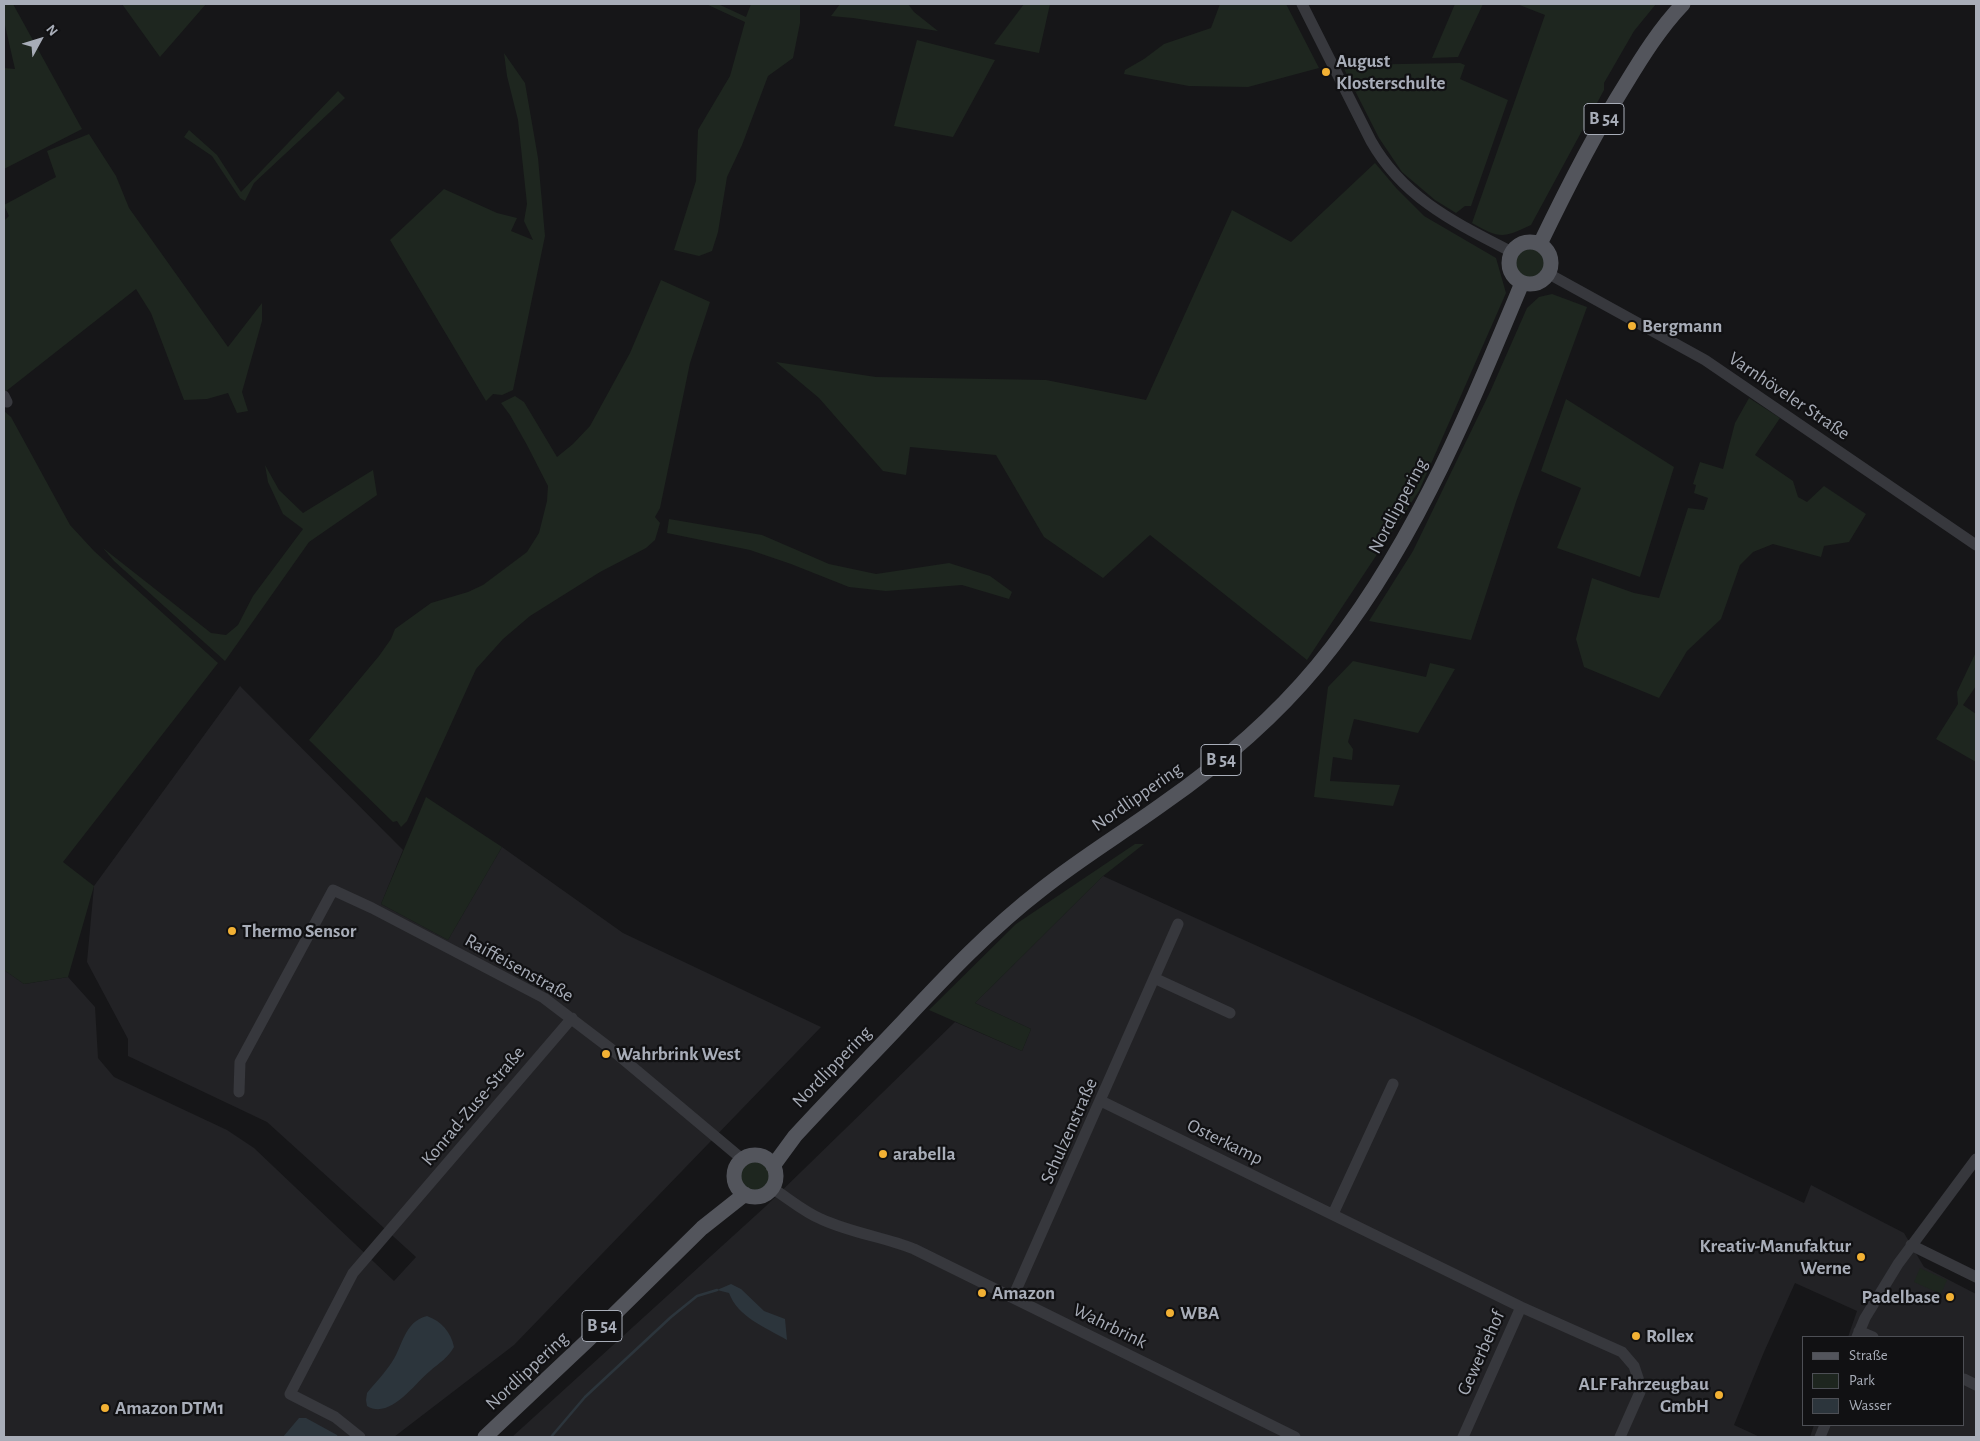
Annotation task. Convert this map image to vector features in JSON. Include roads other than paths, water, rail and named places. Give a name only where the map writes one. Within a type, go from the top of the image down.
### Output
[{"type":"main road","name":"B 54","points":[[1540,244],[1570,182],[1606,116],[1638,64],[1683,4]]},
{"type":"main road","points":[[1524,243],[1540,244],[1550,254],[1552,264],[1549,274],[1538,284],[1522,283],[1511,272],[1509,262],[1512,252],[1524,243]]},
{"type":"main road","name":"Nordlippering","points":[[768,1161],[950,971],[993,930],[1055,879],[1167,802],[1217,764],[1282,706],[1316,668],[1359,613],[1377,586],[1430,492],[1522,283]]},
{"type":"main road","points":[[754,1155],[768,1161],[776,1179],[772,1188],[761,1196],[752,1196],[740,1190],[734,1170],[742,1159],[754,1155]]},
{"type":"main road","name":"Nordlippering","points":[[485,1437],[589,1339],[740,1190]]},
{"type":"street","points":[[1302,4],[1380,158],[1396,177],[1434,210],[1512,252]]},
{"type":"street","name":"Varnhöveler Straße","points":[[1549,274],[1705,360],[1976,545]]},
{"type":"street","name":"Raiffeisenstraße","points":[[239,1092],[240,1062],[333,890],[372,908],[537,995],[572,1018],[742,1159]]},
{"type":"street","name":"Schulzenstraße","points":[[1013,1298],[1178,924]]},
{"type":"street","points":[[1154,978],[1230,1013]]},
{"type":"street","name":"Konrad-Zuse-Straße","points":[[360,1437],[335,1417],[290,1394],[353,1273],[572,1018]]},
{"type":"street","points":[[1333,1214],[1393,1084]]},
{"type":"street","name":"Osterkamp","points":[[1101,1101],[1521,1307]]},
{"type":"street","points":[[1858,1334],[1889,1278],[1911,1245],[1976,1159]]},
{"type":"street","name":"Wahrbrink","points":[[772,1188],[820,1219],[906,1246],[1295,1437]]},
{"type":"street","points":[[1911,1245],[1976,1276]]},
{"type":"street","name":"Gewerbehof","points":[[1463,1437],[1521,1307],[1612,1346],[1628,1357],[1638,1375],[1640,1392],[1620,1437]]},
{"type":"water","points":[[731,1284],[741,1289],[764,1311],[785,1319],[787,1340],[753,1321],[739,1309],[729,1293],[717,1290]]},
{"type":"water","points":[[427,1316],[441,1324],[448,1332],[453,1342],[454,1347],[452,1351],[393,1405],[376,1409],[367,1406],[367,1393],[392,1362],[413,1323]]},
{"type":"water","points":[[299,1418],[306,1418],[338,1437],[283,1437]]},
{"type":"waterway","points":[[551,1437],[585,1397],[671,1317],[697,1296],[717,1290]]},
{"type":"place","name":"August Klosterschulte","points":[[1326,72]]},
{"type":"place","name":"Bergmann","points":[[1632,326]]},
{"type":"place","name":"Thermo Sensor","points":[[232,931]]},
{"type":"place","name":"Wahrbrink West","points":[[606,1054]]},
{"type":"place","name":"arabella","points":[[883,1154]]},
{"type":"place","name":"Kreativ-Manufaktur Werne","points":[[1861,1257]]},
{"type":"place","name":"Amazon","points":[[982,1293]]},
{"type":"place","name":"Padelbase","points":[[1950,1297]]},
{"type":"place","name":"WBA","points":[[1170,1313]]},
{"type":"place","name":"Rollex","points":[[1636,1336]]},
{"type":"place","name":"ALF Fahrzeugbau GmbH","points":[[1719,1395]]},
{"type":"place","name":"Amazon DTM1","points":[[105,1408]]}]
